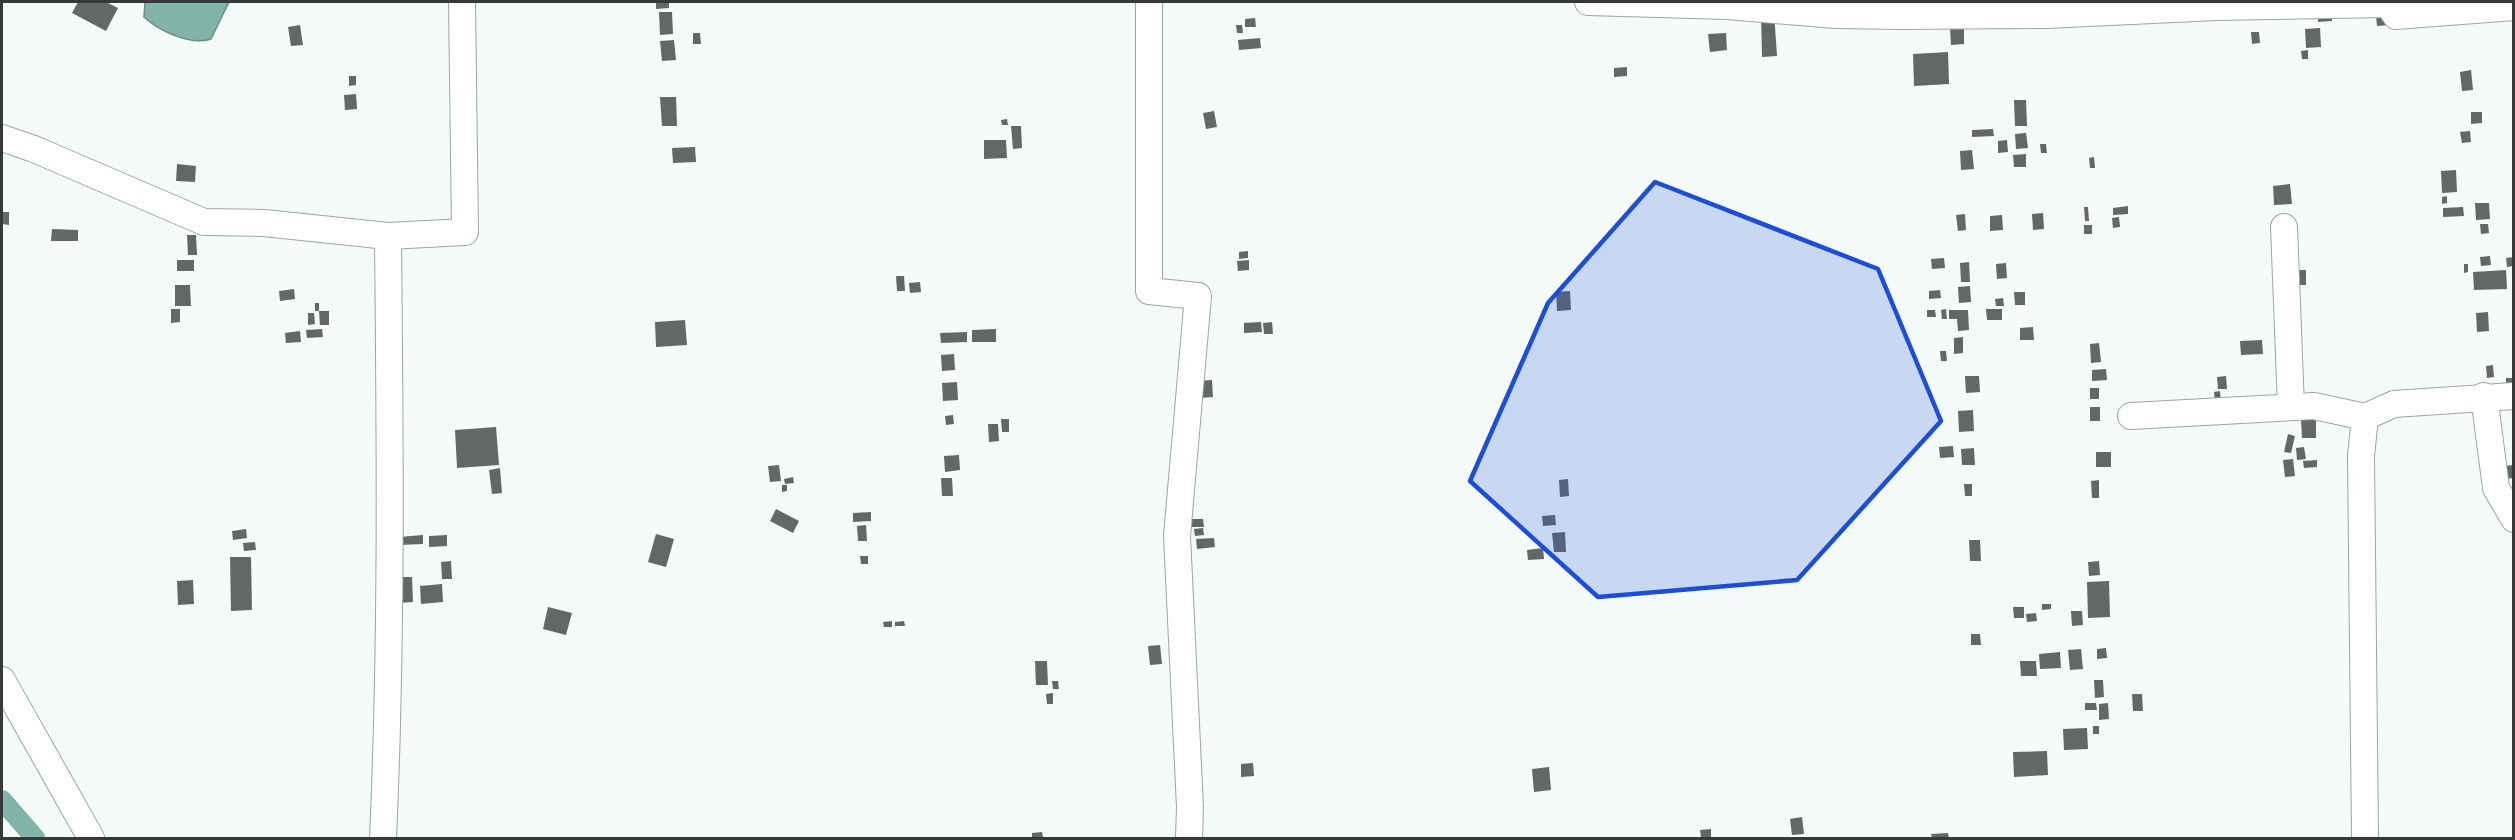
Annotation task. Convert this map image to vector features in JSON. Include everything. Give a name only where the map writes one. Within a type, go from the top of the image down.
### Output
[{"type":"street","points":[[2,138],[34,149],[204,222],[264,223],[388,236],[465,232],[462,2]]},
{"type":"street","points":[[1149,2],[1149,291],[1198,296],[1178,536],[1190,807],[1189,838]]},
{"type":"street","points":[[1588,2],[1726,6],[1836,15],[1901,16],[2046,15],[2217,7],[2388,4],[2396,16],[2514,7]]},
{"type":"street","points":[[2284,227],[2291,407]]},
{"type":"street","points":[[383,838],[388,743],[391,500],[388,236]]},
{"type":"street","points":[[2131,416],[2314,406],[2365,417],[2394,404],[2484,396],[2514,396]]},
{"type":"street","points":[[2484,396],[2496,488],[2514,519]]},
{"type":"street","points":[[2365,417],[2361,456],[2365,838]]},
{"type":"street","points":[[2,680],[91,838]]},
{"type":"highlighted area","points":[[1655,182],[1878,269],[1941,421],[1797,580],[1598,597],[1470,481],[1548,303]]},
{"type":"shaded area","points":[[145,2],[229,2],[211,39],[203,41],[176,36],[150,22],[144,17]]},
{"type":"building","points":[[78,2],[106,2],[118,8],[106,31],[72,13]]},
{"type":"building","points":[[656,2],[669,2],[669,8],[656,9]]},
{"type":"building","points":[[1913,2],[1940,2],[1940,8],[1913,9]]},
{"type":"building","points":[[659,12],[672,12],[673,34],[660,35]]},
{"type":"building","points":[[1761,12],[1774,12],[1777,56],[1762,57]]},
{"type":"building","points":[[2390,15],[2391,25],[2377,26],[2376,16]]},
{"type":"building","points":[[2332,17],[2332,21],[2318,22],[2318,18]]},
{"type":"building","points":[[1255,18],[1256,27],[1245,27],[1245,19]]},
{"type":"building","points":[[300,25],[303,45],[291,46],[288,27]]},
{"type":"building","points":[[1236,25],[1242,25],[1243,33],[1237,33]]},
{"type":"building","points":[[1950,28],[1964,28],[1964,44],[1951,45]]},
{"type":"building","points":[[2320,28],[2321,47],[2306,48],[2305,29]]},
{"type":"building","points":[[2251,32],[2259,32],[2260,43],[2252,44]]},
{"type":"building","points":[[693,33],[700,33],[701,44],[693,44]]},
{"type":"building","points":[[1726,33],[1727,50],[1710,52],[1708,34]]},
{"type":"building","points":[[1260,38],[1261,48],[1239,50],[1238,40]]},
{"type":"building","points":[[674,40],[676,60],[662,61],[660,41]]},
{"type":"building","points":[[2308,50],[2308,59],[2302,59],[2301,51]]},
{"type":"building","points":[[1948,52],[1949,84],[1914,86],[1913,54]]},
{"type":"building","points":[[1627,67],[1627,76],[1614,77],[1614,68]]},
{"type":"building","points":[[2471,70],[2473,90],[2462,91],[2460,72]]},
{"type":"building","points":[[349,76],[356,76],[356,85],[349,86]]},
{"type":"building","points":[[356,94],[357,109],[345,110],[344,95]]},
{"type":"building","points":[[660,97],[676,97],[677,126],[662,126]]},
{"type":"building","points":[[2014,100],[2026,100],[2027,126],[2015,126]]},
{"type":"building","points":[[1214,111],[1217,127],[1206,129],[1203,113]]},
{"type":"building","points":[[2471,112],[2482,112],[2482,123],[2471,124]]},
{"type":"building","points":[[1007,119],[1008,125],[1002,125],[1001,120]]},
{"type":"building","points":[[1011,126],[1021,126],[1022,148],[1013,149]]},
{"type":"building","points":[[1993,129],[1994,136],[1972,137],[1972,130]]},
{"type":"building","points":[[2470,131],[2471,142],[2462,143],[2460,132]]},
{"type":"building","points":[[2026,133],[2028,148],[2016,149],[2015,134]]},
{"type":"building","points":[[984,140],[1006,140],[1007,158],[984,159]]},
{"type":"building","points":[[2007,140],[2008,152],[1998,153],[1998,141]]},
{"type":"building","points":[[2040,144],[2046,144],[2047,153],[2041,153]]},
{"type":"building","points":[[695,147],[696,162],[673,163],[672,148]]},
{"type":"building","points":[[1972,150],[1974,169],[1961,170],[1960,151]]},
{"type":"building","points":[[2026,154],[2026,167],[2014,167],[2013,155]]},
{"type":"building","points":[[2094,157],[2095,168],[2090,168],[2089,158]]},
{"type":"building","points":[[177,164],[196,166],[195,182],[176,181]]},
{"type":"building","points":[[2456,170],[2457,192],[2442,193],[2441,171]]},
{"type":"building","points":[[2290,184],[2292,204],[2274,205],[2273,186]]},
{"type":"building","points":[[2447,196],[2447,203],[2442,204],[2442,197]]},
{"type":"building","points":[[2475,203],[2489,203],[2490,219],[2476,220]]},
{"type":"building","points":[[2128,206],[2128,214],[2113,215],[2113,208]]},
{"type":"building","points":[[2084,207],[2088,207],[2089,221],[2085,221]]},
{"type":"building","points":[[2463,207],[2464,216],[2443,217],[2443,208]]},
{"type":"building","points":[[2,212],[9,212],[9,225],[2,224]]},
{"type":"building","points":[[2043,213],[2044,229],[2033,230],[2032,214]]},
{"type":"building","points":[[1965,214],[1966,230],[1958,231],[1956,215]]},
{"type":"building","points":[[2002,215],[2003,230],[1990,231],[1990,216]]},
{"type":"building","points":[[2119,217],[2120,227],[2113,228],[2112,218]]},
{"type":"building","points":[[2480,224],[2488,224],[2489,233],[2481,234]]},
{"type":"building","points":[[2084,225],[2092,225],[2092,234],[2084,234]]},
{"type":"building","points":[[52,229],[78,230],[78,241],[51,241]]},
{"type":"building","points":[[187,235],[196,235],[197,255],[188,255]]},
{"type":"building","points":[[1248,251],[1248,258],[1239,259],[1239,252]]},
{"type":"building","points":[[2490,256],[2491,265],[2481,266],[2480,257]]},
{"type":"building","points":[[2514,257],[2514,266],[2507,267],[2506,258]]},
{"type":"building","points":[[1944,258],[1945,268],[1932,269],[1931,259]]},
{"type":"building","points":[[177,260],[194,260],[194,271],[177,271]]},
{"type":"building","points":[[1249,260],[1249,270],[1238,271],[1237,261]]},
{"type":"building","points":[[1969,262],[1970,282],[1961,282],[1960,263]]},
{"type":"building","points":[[2006,263],[2007,278],[1997,279],[1996,264]]},
{"type":"building","points":[[2464,264],[2468,264],[2468,272],[2464,273]]},
{"type":"building","points":[[2294,270],[2306,270],[2306,285],[2294,285]]},
{"type":"building","points":[[2506,270],[2507,289],[2474,290],[2473,272]]},
{"type":"building","points":[[896,276],[904,276],[905,291],[897,291]]},
{"type":"building","points":[[920,282],[921,292],[910,293],[909,283]]},
{"type":"building","points":[[175,285],[190,285],[191,306],[175,306]]},
{"type":"building","points":[[1970,286],[1971,302],[1959,303],[1958,287]]},
{"type":"building","points":[[294,289],[295,299],[280,301],[279,291]]},
{"type":"building","points":[[1940,290],[1941,298],[1929,299],[1929,291]]},
{"type":"building","points":[[1570,291],[1571,310],[1557,311],[1556,292]]},
{"type":"building","points":[[2014,292],[2025,292],[2025,305],[2015,305]]},
{"type":"building","points":[[2003,298],[2004,306],[1996,306],[1995,299]]},
{"type":"building","points":[[315,303],[319,303],[319,311],[315,311]]},
{"type":"building","points":[[171,309],[180,309],[180,322],[171,323]]},
{"type":"building","points":[[1946,309],[1947,319],[1942,319],[1941,310]]},
{"type":"building","points":[[1986,309],[2002,309],[2002,320],[1987,320]]},
{"type":"building","points":[[1927,310],[1935,310],[1936,317],[1927,317]]},
{"type":"building","points":[[1949,310],[1968,310],[1969,330],[1958,331],[1957,319],[1949,319]]},
{"type":"building","points":[[319,311],[329,311],[329,325],[320,325]]},
{"type":"building","points":[[2488,312],[2489,331],[2477,332],[2476,313]]},
{"type":"building","points":[[308,313],[314,313],[315,324],[308,325]]},
{"type":"building","points":[[685,320],[687,345],[656,347],[655,322]]},
{"type":"building","points":[[1261,322],[1262,332],[1244,333],[1244,323]]},
{"type":"building","points":[[1272,322],[1273,334],[1264,334],[1263,323]]},
{"type":"building","points":[[2033,327],[2034,340],[2020,340],[2020,328]]},
{"type":"building","points":[[322,329],[323,337],[307,338],[306,330]]},
{"type":"building","points":[[996,329],[996,342],[972,342],[972,330]]},
{"type":"building","points":[[300,331],[301,342],[286,343],[285,333]]},
{"type":"building","points":[[967,332],[967,342],[941,343],[940,333]]},
{"type":"building","points":[[1963,337],[1963,353],[1954,354],[1954,338]]},
{"type":"building","points":[[2262,340],[2263,354],[2241,355],[2240,341]]},
{"type":"building","points":[[2099,343],[2101,362],[2091,363],[2090,344]]},
{"type":"building","points":[[1940,351],[1946,351],[1947,361],[1941,361]]},
{"type":"building","points":[[954,354],[955,370],[942,371],[941,355]]},
{"type":"building","points":[[2493,365],[2494,377],[2487,378],[2486,366]]},
{"type":"building","points":[[2106,369],[2107,380],[2092,381],[2092,370]]},
{"type":"building","points":[[1965,376],[1979,376],[1980,392],[1966,393]]},
{"type":"building","points":[[2226,376],[2227,389],[2218,389],[2217,377]]},
{"type":"building","points":[[2506,378],[2514,378],[2514,386],[2506,386]]},
{"type":"building","points":[[1212,380],[1213,397],[1200,398],[1198,381]]},
{"type":"building","points":[[957,382],[958,400],[943,401],[942,383]]},
{"type":"building","points":[[2090,388],[2099,388],[2099,399],[2090,399]]},
{"type":"building","points":[[2220,391],[2221,401],[2215,402],[2214,392]]},
{"type":"building","points":[[2090,407],[2100,407],[2100,421],[2090,421]]},
{"type":"building","points":[[1973,410],[1974,431],[1959,432],[1958,411]]},
{"type":"building","points":[[953,415],[954,424],[946,425],[945,416]]},
{"type":"building","points":[[1001,419],[1009,419],[1009,432],[1002,432]]},
{"type":"building","points":[[2301,420],[2316,420],[2316,438],[2302,438]]},
{"type":"building","points":[[988,424],[998,424],[999,441],[989,442]]},
{"type":"building","points":[[496,427],[499,465],[457,468],[455,430]]},
{"type":"building","points":[[2288,434],[2295,436],[2291,453],[2284,452]]},
{"type":"building","points":[[1953,446],[1954,457],[1940,458],[1939,447]]},
{"type":"building","points":[[2304,447],[2306,459],[2297,460],[2296,448]]},
{"type":"building","points":[[1974,448],[1975,465],[1962,465],[1961,449]]},
{"type":"building","points":[[2096,452],[2111,452],[2111,467],[2096,467]]},
{"type":"building","points":[[959,455],[960,470],[945,472],[944,456]]},
{"type":"building","points":[[2293,459],[2295,476],[2285,477],[2283,460]]},
{"type":"building","points":[[2317,460],[2317,467],[2304,468],[2303,461]]},
{"type":"building","points":[[779,465],[781,481],[770,482],[768,466]]},
{"type":"building","points":[[2514,465],[2514,478],[2503,479],[2503,466]]},
{"type":"building","points":[[500,468],[502,493],[492,494],[489,470]]},
{"type":"building","points":[[793,477],[794,483],[785,484],[784,479]]},
{"type":"building","points":[[941,478],[952,478],[953,496],[942,496]]},
{"type":"building","points":[[1568,479],[1569,496],[1560,497],[1559,480]]},
{"type":"building","points":[[2099,480],[2099,498],[2092,498],[2091,481]]},
{"type":"building","points":[[1964,484],[1972,484],[1972,496],[1965,496]]},
{"type":"building","points":[[782,485],[787,485],[787,491],[782,492]]},
{"type":"building","points":[[776,509],[799,521],[793,533],[770,521]]},
{"type":"building","points":[[871,512],[871,521],[853,522],[853,513]]},
{"type":"building","points":[[1555,515],[1556,525],[1543,526],[1542,516]]},
{"type":"building","points":[[1190,519],[1203,519],[1204,527],[1190,527]]},
{"type":"building","points":[[866,525],[867,541],[858,541],[857,526]]},
{"type":"building","points":[[1203,528],[1204,535],[1195,536],[1194,529]]},
{"type":"building","points":[[246,529],[247,538],[233,540],[232,531]]},
{"type":"building","points":[[1565,532],[1566,552],[1554,552],[1552,533]]},
{"type":"building","points":[[656,534],[674,539],[666,567],[648,562]]},
{"type":"building","points":[[423,535],[423,544],[399,545],[399,537]]},
{"type":"building","points":[[447,535],[447,546],[429,547],[429,536]]},
{"type":"building","points":[[1214,538],[1215,547],[1197,549],[1196,539]]},
{"type":"building","points":[[1969,540],[1980,540],[1981,561],[1970,561]]},
{"type":"building","points":[[255,542],[256,550],[244,551],[243,543]]},
{"type":"building","points":[[1543,548],[1544,559],[1528,560],[1527,550]]},
{"type":"building","points":[[860,556],[868,556],[868,564],[861,564]]},
{"type":"building","points":[[230,557],[251,557],[252,610],[231,611]]},
{"type":"building","points":[[451,561],[452,579],[442,579],[441,562]]},
{"type":"building","points":[[2099,561],[2100,575],[2089,576],[2088,562]]},
{"type":"building","points":[[397,577],[412,577],[413,602],[398,603]]},
{"type":"building","points":[[193,580],[194,604],[178,605],[177,581]]},
{"type":"building","points":[[2109,581],[2110,617],[2088,618],[2087,582]]},
{"type":"building","points":[[442,584],[443,602],[421,604],[420,586]]},
{"type":"building","points":[[2042,604],[2051,604],[2051,609],[2042,610]]},
{"type":"building","points":[[548,607],[572,613],[566,635],[543,629]]},
{"type":"building","points":[[2013,607],[2024,607],[2024,618],[2014,618]]},
{"type":"building","points":[[2071,611],[2082,611],[2083,625],[2072,626]]},
{"type":"building","points":[[2036,613],[2037,621],[2027,622],[2026,614]]},
{"type":"building","points":[[892,621],[892,627],[884,627],[883,622]]},
{"type":"building","points":[[904,621],[905,626],[895,626],[895,622]]},
{"type":"building","points":[[1971,634],[1980,634],[1981,645],[1971,645]]},
{"type":"building","points":[[1160,645],[1162,664],[1150,665],[1148,646]]},
{"type":"building","points":[[2106,648],[2107,658],[2097,659],[2097,649]]},
{"type":"building","points":[[2081,649],[2083,669],[2070,670],[2068,650]]},
{"type":"building","points":[[2060,652],[2061,668],[2040,669],[2039,654]]},
{"type":"building","points":[[1035,661],[1047,661],[1048,685],[1036,685]]},
{"type":"building","points":[[2020,661],[2036,661],[2037,676],[2021,676]]},
{"type":"building","points":[[2094,680],[2103,680],[2104,697],[2095,698]]},
{"type":"building","points":[[1052,681],[1058,681],[1059,689],[1053,689]]},
{"type":"building","points":[[1053,693],[1053,704],[1047,704],[1046,694]]},
{"type":"building","points":[[2132,694],[2142,694],[2143,711],[2133,711]]},
{"type":"building","points":[[2085,703],[2096,703],[2097,710],[2085,710]]},
{"type":"building","points":[[2108,703],[2109,719],[2099,720],[2099,704]]},
{"type":"building","points":[[2093,726],[2099,726],[2099,734],[2093,734]]},
{"type":"building","points":[[2087,728],[2088,749],[2064,750],[2063,729]]},
{"type":"building","points":[[2047,751],[2048,775],[2014,777],[2013,752]]},
{"type":"building","points":[[1253,763],[1254,776],[1241,777],[1241,764]]},
{"type":"building","points":[[1549,767],[1551,790],[1534,792],[1532,769]]},
{"type":"building","points":[[1802,817],[1804,834],[1792,835],[1790,819]]},
{"type":"building","points":[[1711,829],[1711,838],[1701,838],[1700,830]]},
{"type":"building","points":[[1042,832],[1043,838],[1032,838],[1032,833]]},
{"type":"building","points":[[1948,833],[1949,838],[1932,838],[1931,834]]},
{"type":"waterway","points":[[2,800],[35,838]]}]
